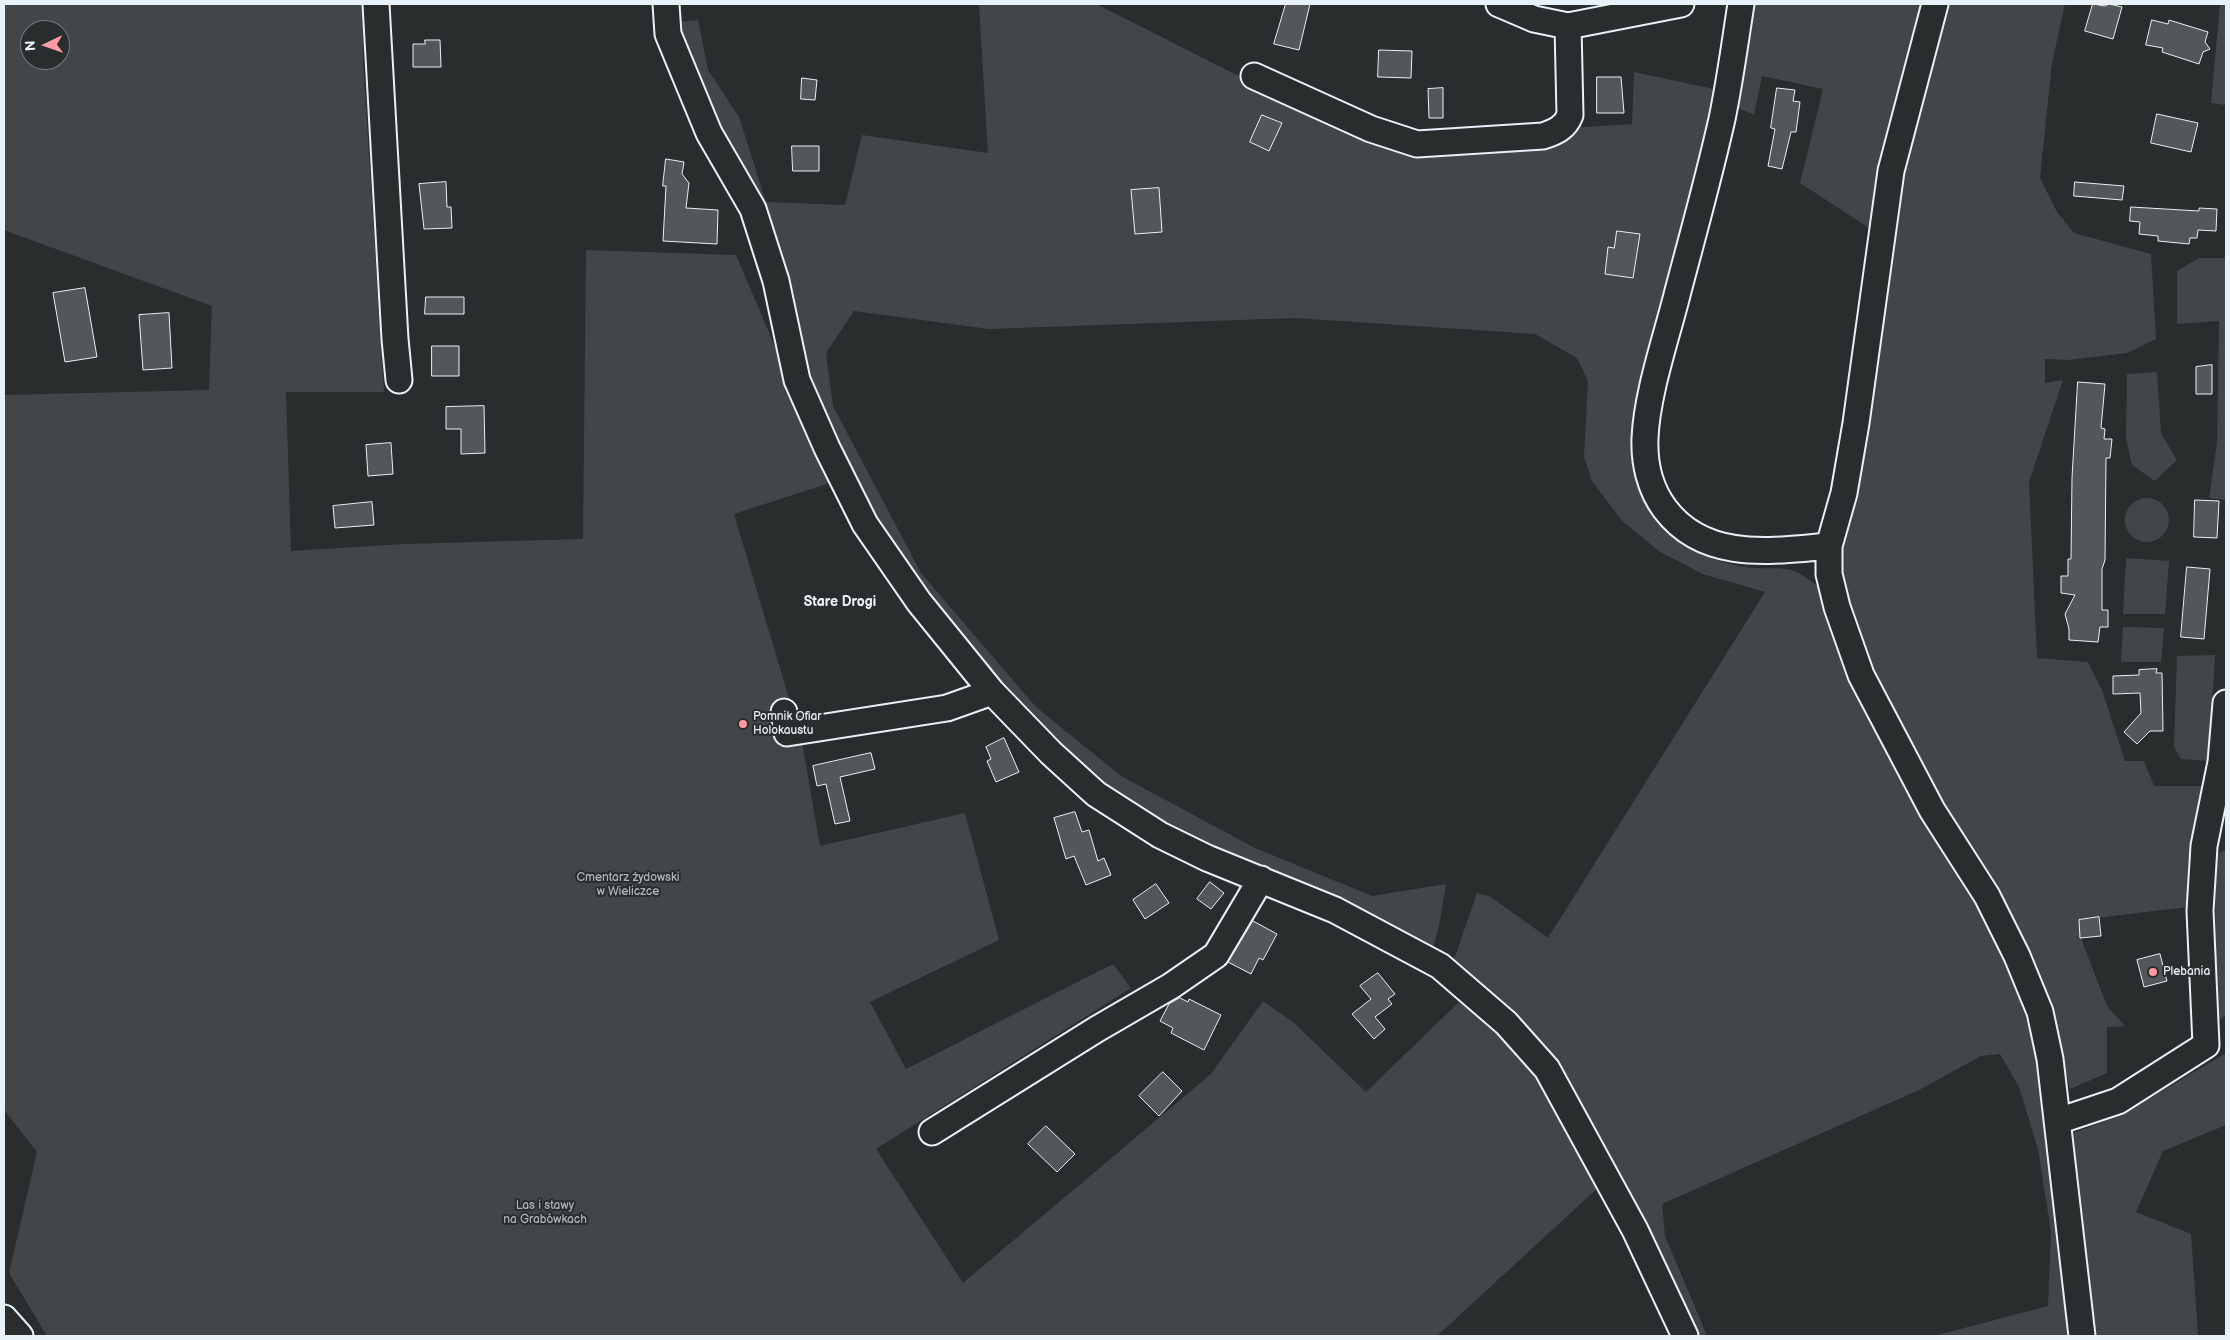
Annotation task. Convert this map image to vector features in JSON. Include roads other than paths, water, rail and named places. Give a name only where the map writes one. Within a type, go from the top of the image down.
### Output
[{"type":"street","points":[[376,4],[391,280],[399,380]]},
{"type":"street","points":[[666,4],[668,34],[708,132],[753,209],[776,281],[797,380],[827,448],[865,524],[919,602],[992,692],[1051,753],[1096,794],[1160,835],[1207,858],[1335,910],[1440,966],[1506,1023],[1547,1069],[1635,1230],[1685,1336]]},
{"type":"street","points":[[1499,4],[1534,19],[1568,26],[1681,4]]},
{"type":"street","points":[[1741,4],[1722,118],[1654,386],[1645,436],[1647,466],[1657,498],[1687,531],[1700,538],[1735,550],[1760,552],[1829,546]]},
{"type":"street","points":[[1935,4],[1891,171],[1856,423],[1844,492],[1829,546],[1830,574],[1837,607],[1861,675],[1932,810],[1987,896],[2017,956],[2040,1012],[2050,1059],[2082,1336]]},
{"type":"street","points":[[1254,76],[1371,129],[1417,144],[1446,144],[1543,136],[1556,132],[1564,126],[1570,115],[1568,26]]},
{"type":"street","points":[[784,712],[788,733],[947,708],[992,692]]},
{"type":"street","points":[[2058,1121],[2118,1101],[2206,1045],[2200,911],[2204,846],[2221,762],[2226,703]]},
{"type":"street","points":[[932,1132],[1097,1029],[1171,986],[1216,955],[1261,879]]},
{"type":"street","points":[[4,1318],[20,1336]]},
{"type":"place","name":"Pomnik Ofiar Holokaustu","points":[[743,724]]},
{"type":"place","name":"Plebania","points":[[2153,972]]},
{"type":"district","name":"Stare Drogi","points":[[840,602]]},
{"type":"park label","name":"Cmentarz żydowski w Wieliczce","points":[[628,885]]},
{"type":"park label","name":"Las i stawy na Grabówkach","points":[[545,1213]]}]
